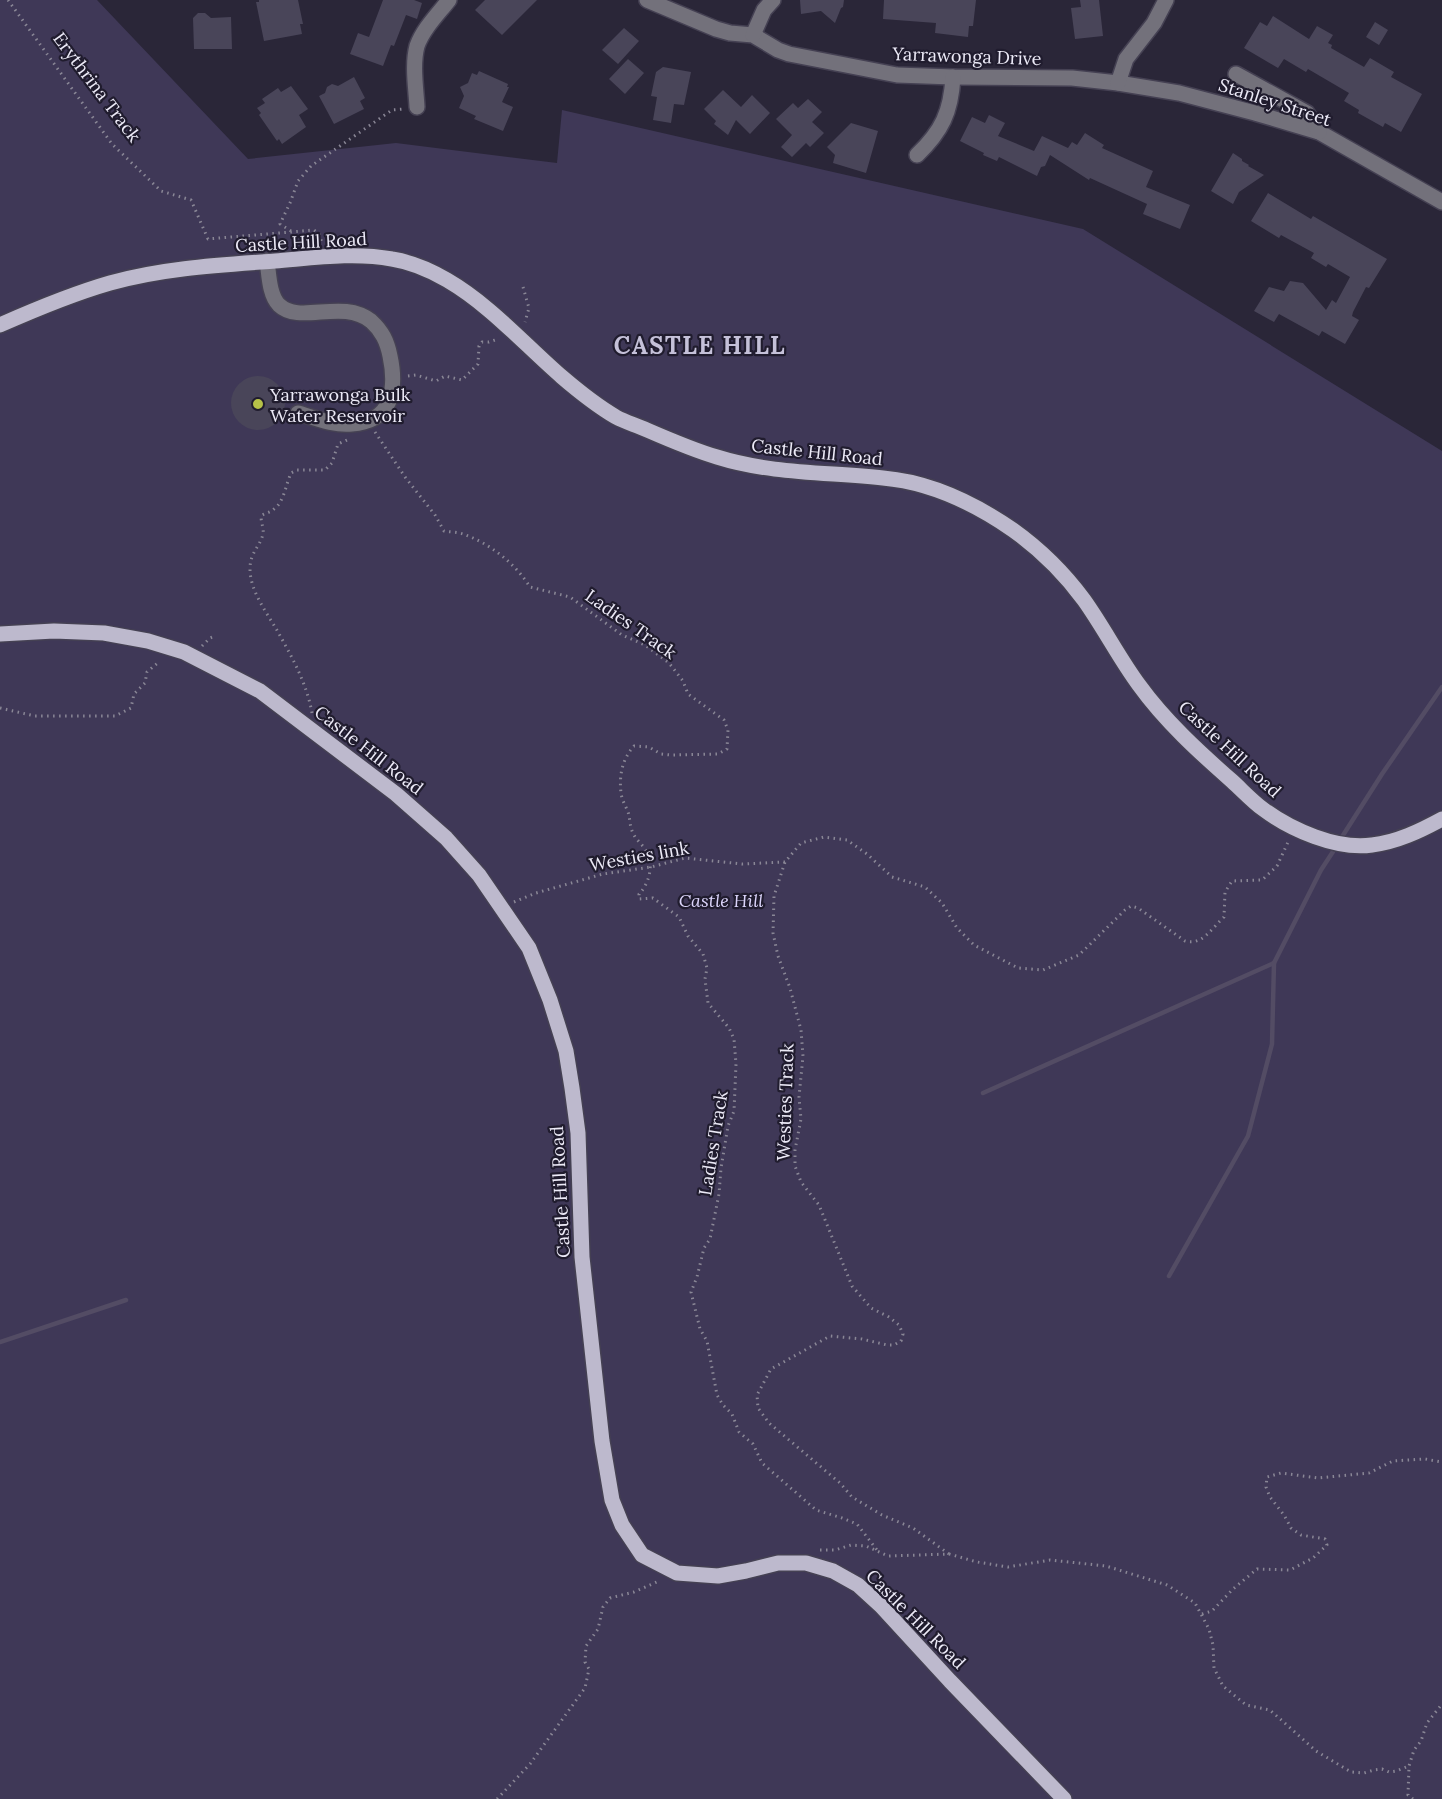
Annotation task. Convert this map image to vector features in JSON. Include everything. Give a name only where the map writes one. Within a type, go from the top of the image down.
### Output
[{"type":"main road","name":"Castle Hill Road","points":[[0,325],[77,293],[113,282],[186,269],[334,257],[394,259],[424,268],[449,281],[486,309],[563,378],[615,416],[718,458],[755,467],[885,478],[912,483],[946,493],[997,520],[1055,564],[1084,600],[1140,686],[1173,725],[1264,809],[1295,828],[1329,842],[1369,846],[1417,833],[1442,819]]},
{"type":"main road","name":"Castle Hill Road","points":[[0,634],[54,631],[104,633],[148,641],[184,652],[260,691],[396,794],[446,838],[479,875],[529,948],[550,1000],[566,1051],[578,1133],[583,1265],[602,1441],[612,1500],[622,1525],[642,1556],[677,1573],[718,1576],[778,1563],[806,1563],[833,1571],[858,1585],[881,1606],[1064,1799]]},
{"type":"street","points":[[417,107],[415,69],[417,46],[449,0]]},
{"type":"street","name":"Yarrawonga Drive","points":[[647,0],[716,29],[753,35],[789,54],[897,75],[1072,78],[1119,83]]},
{"type":"street","points":[[753,35],[764,10],[773,0]]},
{"type":"street","points":[[1119,83],[1126,59],[1154,23],[1166,0]]},
{"type":"street","points":[[1236,74],[1306,113],[1319,132]]},
{"type":"street","points":[[917,155],[932,141],[944,122],[952,94],[953,77]]},
{"type":"street","name":"Stanley Street","points":[[1119,83],[1179,93],[1319,132],[1442,202]]},
{"type":"street","points":[[267,261],[273,295],[278,304],[287,311],[300,313],[330,310],[353,312],[366,317],[382,331],[392,364],[392,387],[388,402],[381,414],[366,422],[349,425],[324,421],[298,413]]},
{"type":"path","name":"Erythrina Track","points":[[8,0],[112,144],[161,191],[191,200],[208,239],[314,230]]},
{"type":"path","points":[[292,232],[280,224],[298,181],[311,166],[392,110],[417,107]]},
{"type":"path","points":[[392,387],[399,380],[411,375],[436,381],[445,376],[462,380],[478,364],[479,346],[482,342],[517,335],[529,308],[523,287]]},
{"type":"path","name":"Ladies Track","points":[[366,422],[435,515],[444,531],[461,533],[492,549],[523,575],[530,587],[570,597],[622,635],[645,645],[669,663],[683,681],[688,694],[724,720],[728,730],[727,750],[718,754],[661,754],[649,747],[634,746],[622,764],[621,794],[634,836],[647,852],[651,867],[645,888],[639,894],[639,898],[654,898],[678,917],[688,936],[703,954],[707,968],[705,979],[708,1003],[729,1028],[734,1040],[736,1064],[734,1111],[728,1126],[719,1194],[710,1239],[704,1248],[691,1292],[700,1329],[707,1341],[717,1395],[732,1414],[739,1432],[753,1444],[762,1463],[816,1510],[857,1524],[877,1550]]},
{"type":"path","points":[[317,735],[311,703],[295,664],[257,596],[250,570],[252,554],[262,537],[264,527],[261,516],[274,509],[281,501],[291,473],[297,470],[325,470],[332,463],[338,444],[347,440],[351,431],[349,425]]},
{"type":"path","points":[[0,708],[35,716],[115,716],[131,708],[134,694],[145,683],[147,672],[157,662],[184,652]]},
{"type":"path","name":"Westies Track","points":[[949,1554],[913,1528],[882,1515],[852,1497],[840,1483],[769,1423],[758,1408],[757,1395],[771,1369],[818,1342],[830,1336],[843,1336],[894,1345],[901,1341],[903,1334],[898,1325],[872,1308],[852,1286],[819,1205],[801,1182],[795,1166],[795,1149],[801,1119],[799,1097],[803,1056],[801,1030],[773,933],[774,896],[785,862],[801,843],[824,837],[847,840],[867,854],[892,877],[925,887],[942,903],[957,928],[974,945],[1018,968],[1043,970],[1079,955],[1131,906],[1138,908],[1185,941],[1192,943],[1199,941],[1224,916],[1225,892],[1232,881],[1262,880],[1277,866],[1295,828]]},
{"type":"path","name":"Westies link","points":[[501,907],[536,893],[603,874],[651,867],[685,858],[742,864],[785,862]]},
{"type":"path","points":[[1202,1614],[1212,1611],[1257,1569],[1290,1570],[1313,1558],[1327,1545],[1325,1539],[1301,1534],[1292,1528],[1270,1497],[1266,1487],[1268,1477],[1281,1473],[1318,1478],[1369,1473],[1393,1461],[1425,1459],[1442,1462]]},
{"type":"path","points":[[816,1550],[835,1550],[851,1545],[866,1546],[888,1556],[949,1554],[1008,1567],[1050,1560],[1106,1566],[1167,1585],[1195,1603],[1209,1629],[1213,1645],[1214,1668],[1223,1686],[1246,1705],[1270,1710],[1316,1751],[1351,1772],[1364,1773],[1382,1769],[1389,1772],[1409,1766]]},
{"type":"path","points":[[497,1799],[530,1764],[585,1688],[589,1669],[585,1662],[586,1646],[598,1629],[603,1607],[610,1598],[634,1592],[677,1573]]},
{"type":"path","points":[[1413,1799],[1408,1795],[1409,1766],[1427,1723],[1442,1704]]},
{"type":"green space","name":"Castle Hill","points":[[0,0],[97,0],[248,159],[396,143],[557,163],[562,110],[1083,229],[1442,451],[1442,1799],[0,1799]]},
{"type":"building","points":[[259,0],[298,0],[303,24],[300,24],[302,34],[264,41],[256,2]]},
{"type":"building","points":[[383,0],[414,0],[422,3],[417,19],[406,15],[394,46],[391,45],[383,66],[350,54],[358,33],[369,37]]},
{"type":"building","points":[[485,0],[537,0],[502,35],[475,10]]},
{"type":"building","points":[[800,0],[844,0],[835,23],[821,11],[801,14]]},
{"type":"building","points":[[884,0],[976,0],[973,26],[969,26],[968,37],[935,33],[936,23],[883,19]]},
{"type":"building","points":[[1080,0],[1099,0],[1103,36],[1075,39],[1071,8],[1081,7]]},
{"type":"building","points":[[198,13],[205,13],[211,18],[231,17],[232,49],[194,49],[193,18]]},
{"type":"building","points":[[1273,16],[1309,39],[1317,26],[1333,35],[1328,43],[1332,45],[1331,48],[1364,67],[1370,58],[1394,72],[1391,77],[1422,94],[1401,132],[1385,123],[1383,127],[1358,113],[1359,110],[1344,101],[1349,93],[1308,69],[1306,72],[1284,59],[1278,68],[1244,48],[1260,22],[1267,26]]},
{"type":"building","points":[[1375,22],[1388,30],[1379,45],[1366,37]]},
{"type":"building","points":[[624,28],[639,41],[618,64],[602,50]]},
{"type":"building","points":[[628,59],[644,73],[625,94],[609,79]]},
{"type":"building","points":[[663,67],[691,72],[684,105],[674,104],[671,123],[653,120],[657,97],[651,96],[656,72]]},
{"type":"building","points":[[479,71],[508,84],[507,87],[509,87],[502,102],[513,107],[503,131],[474,119],[476,116],[459,108],[464,96],[460,87],[468,83],[472,73],[477,75]]},
{"type":"building","points":[[354,77],[365,98],[360,101],[364,109],[334,124],[319,96],[325,93],[327,87],[332,84],[338,86]]},
{"type":"building","points":[[291,86],[308,109],[299,115],[306,127],[282,144],[279,139],[277,141],[259,115],[261,113],[257,108],[265,103],[262,99],[278,88],[281,92]]},
{"type":"building","points":[[723,90],[741,107],[752,95],[770,113],[750,134],[736,120],[728,135],[714,124],[716,121],[704,109]]},
{"type":"building","points":[[808,99],[822,112],[812,122],[824,133],[810,147],[806,143],[792,157],[781,147],[792,135],[776,119],[793,103],[798,108]]},
{"type":"building","points":[[989,115],[1005,123],[998,136],[1034,151],[1042,136],[1068,148],[1072,142],[1077,145],[1085,133],[1104,145],[1102,148],[1153,171],[1146,187],[1190,205],[1180,229],[1143,214],[1147,204],[1090,178],[1089,180],[1050,155],[1037,176],[999,157],[997,161],[983,155],[984,153],[960,141],[972,117],[985,123]]},
{"type":"building","points":[[851,123],[878,131],[866,173],[833,163],[835,155],[827,147]]},
{"type":"building","points":[[1233,153],[1248,166],[1264,175],[1239,192],[1233,204],[1211,191]]},
{"type":"building","points":[[1268,193],[1311,219],[1313,216],[1387,259],[1369,288],[1366,287],[1353,312],[1352,316],[1359,320],[1345,344],[1322,331],[1319,336],[1279,314],[1274,322],[1254,311],[1269,287],[1284,291],[1290,281],[1303,283],[1326,310],[1332,300],[1336,303],[1350,277],[1328,264],[1326,267],[1311,258],[1314,253],[1281,235],[1279,238],[1251,221]]},
{"type":"building","name":"Yarrawonga Bulk Water Reservoir","points":[[258,376],[268,378],[277,384],[283,393],[285,403],[283,413],[277,422],[268,428],[258,430],[248,428],[239,422],[233,413],[231,403],[233,393],[239,384],[248,378]]},
{"type":"waterway","points":[[1340,840],[1442,687]]},
{"type":"waterway","points":[[1169,1276],[1248,1136],[1272,1044],[1274,963],[1321,870],[1336,847]]},
{"type":"waterway","points":[[983,1093],[1274,963]]},
{"type":"waterway","points":[[0,1342],[126,1300]]},
{"type":"place","name":"Yarrawonga Bulk Water Reservoir","points":[[258,404]]},
{"type":"district","name":"CASTLE HILL","points":[[700,345]]}]
